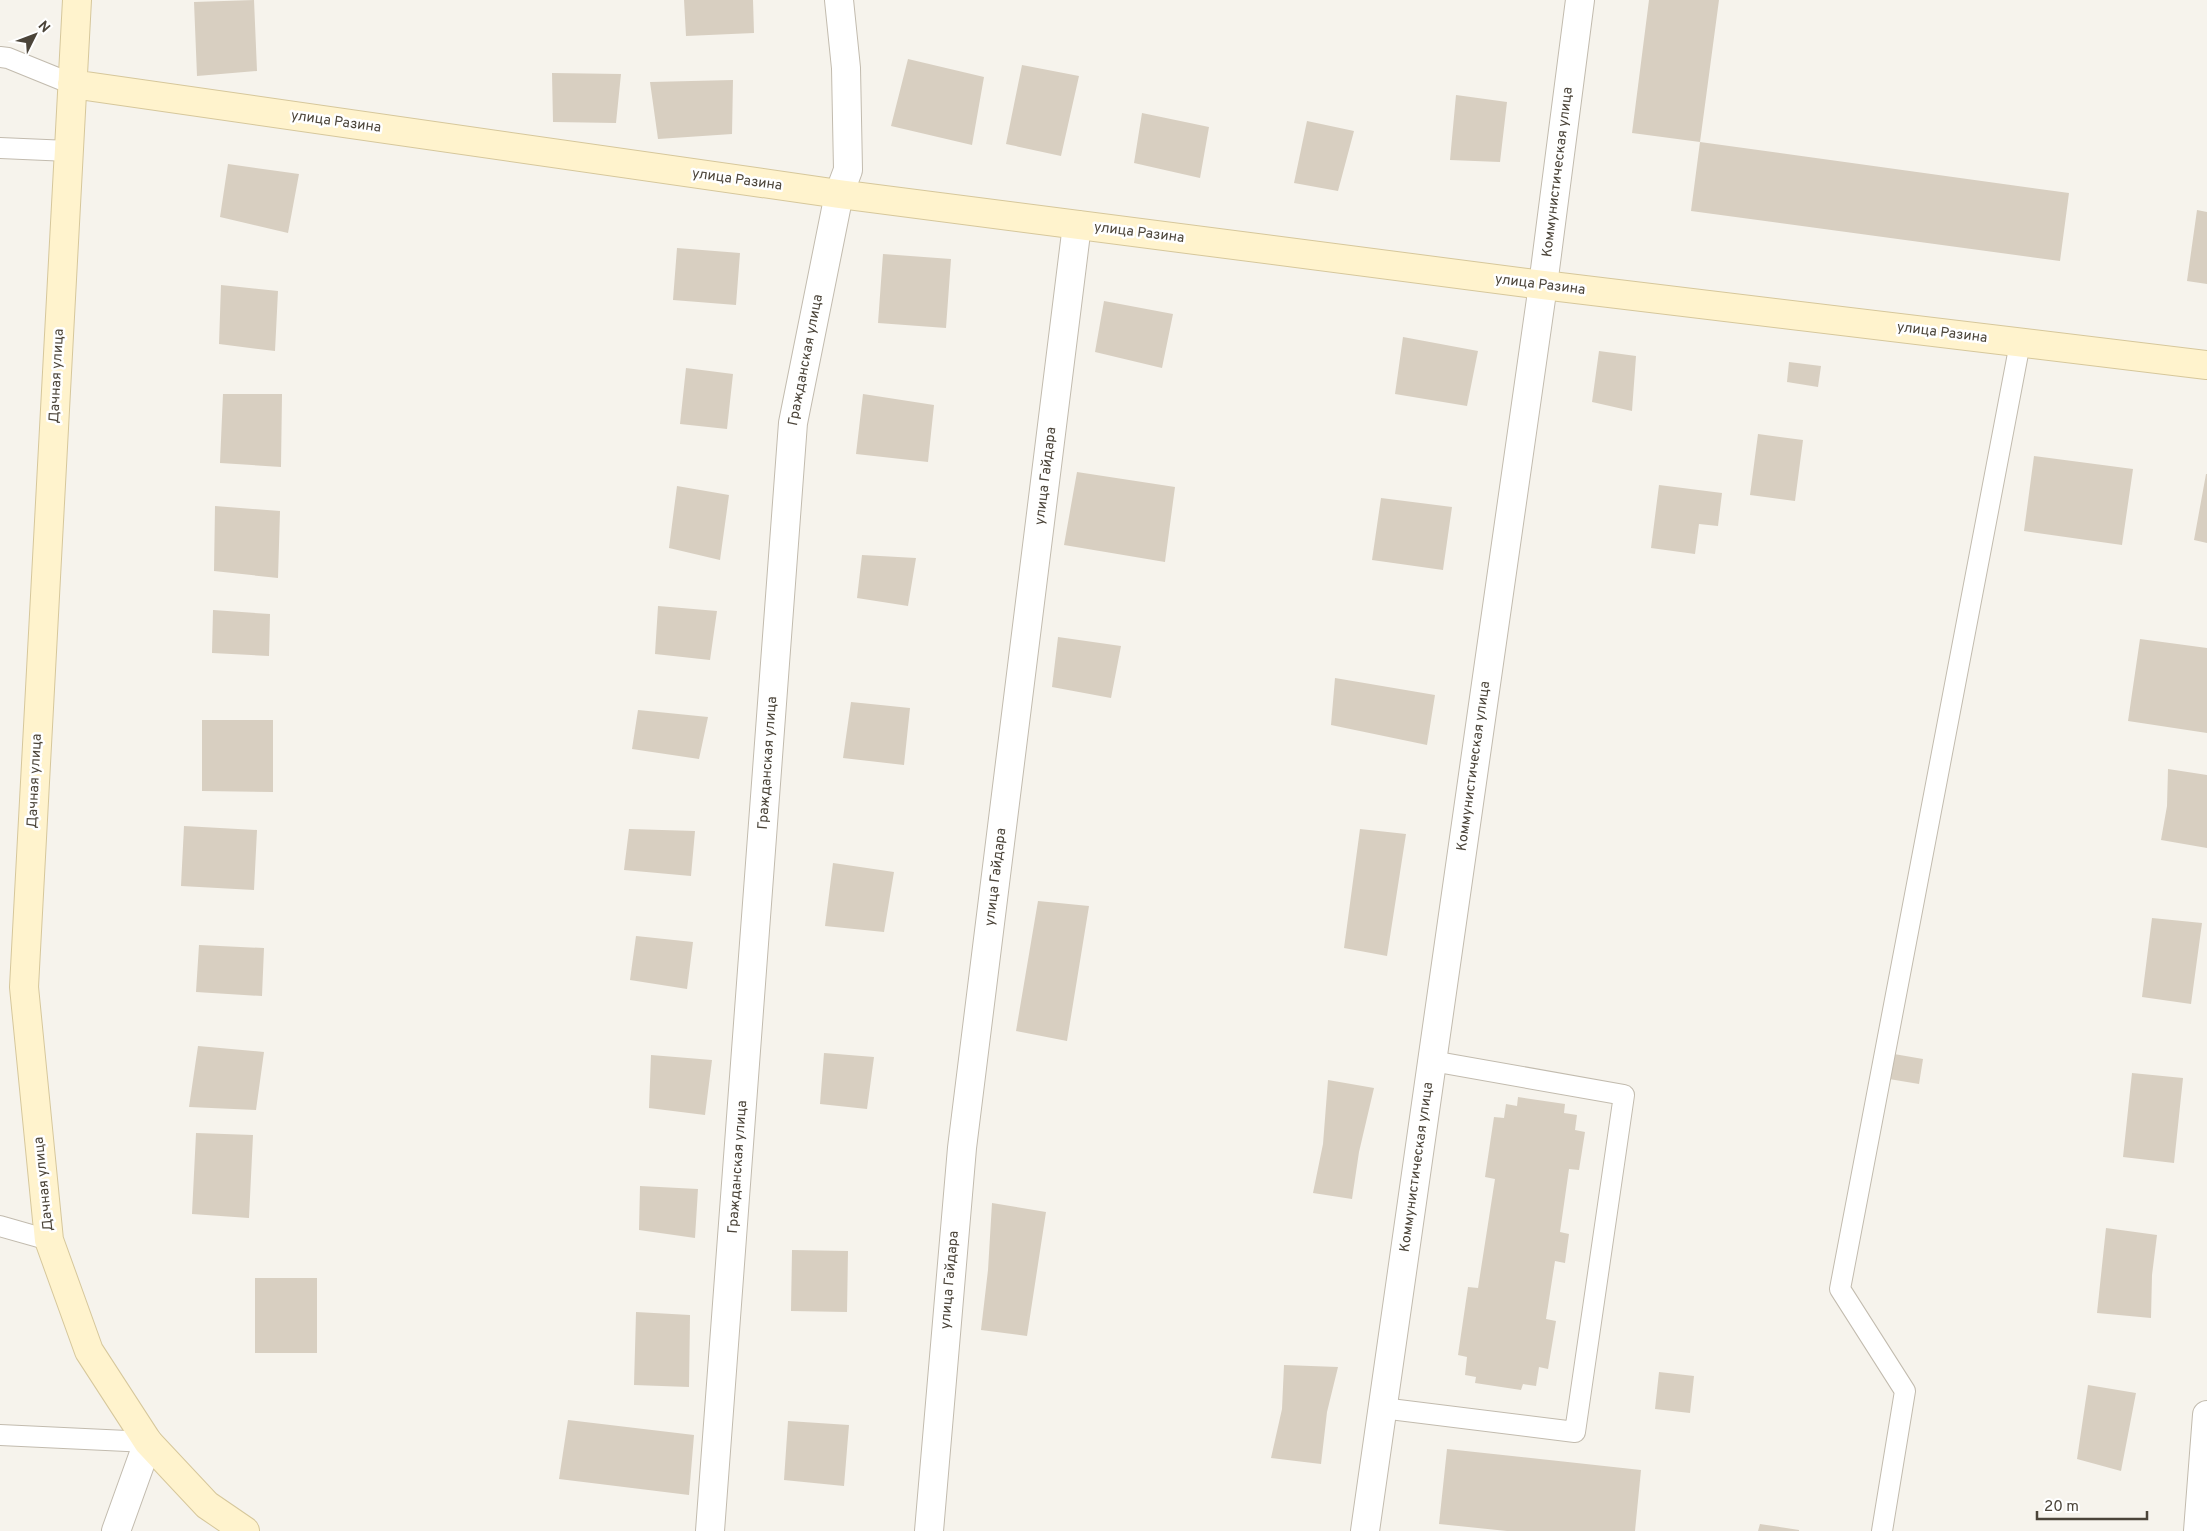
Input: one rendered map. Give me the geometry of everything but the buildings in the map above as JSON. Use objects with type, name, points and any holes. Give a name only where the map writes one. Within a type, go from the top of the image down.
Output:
[{"type":"street","name":"Дачная улица","points":[[77,0],[24,987],[49,1240],[89,1350],[148,1442],[207,1506],[245,1531]]},
{"type":"street","name":"Гражданская улица","points":[[710,1531],[793,423],[839,194],[848,170],[846,68],[839,0]]},
{"type":"street","name":"Коммунистическая улица","points":[[1365,1531],[1543,285],[1580,0]]},
{"type":"street","name":"улица Разина","points":[[72,84],[839,194],[1543,285],[2207,366]]},
{"type":"street","name":"улица Гайдара","points":[[928,1531],[962,1148],[1077,225]]},
{"type":"street","points":[[2198,1531],[2207,1415]]},
{"type":"street","points":[[116,1531],[148,1442]]},
{"type":"lane","points":[[0,57],[8,58],[72,84]]},
{"type":"lane","points":[[0,148],[69,151]]},
{"type":"lane","points":[[1882,1531],[1905,1391],[1840,1289],[2020,343]]},
{"type":"lane","points":[[1382,1408],[1575,1432],[1624,1095],[1432,1061]]},
{"type":"lane","points":[[0,1226],[49,1240]]},
{"type":"lane","points":[[0,1435],[148,1442]]}]
